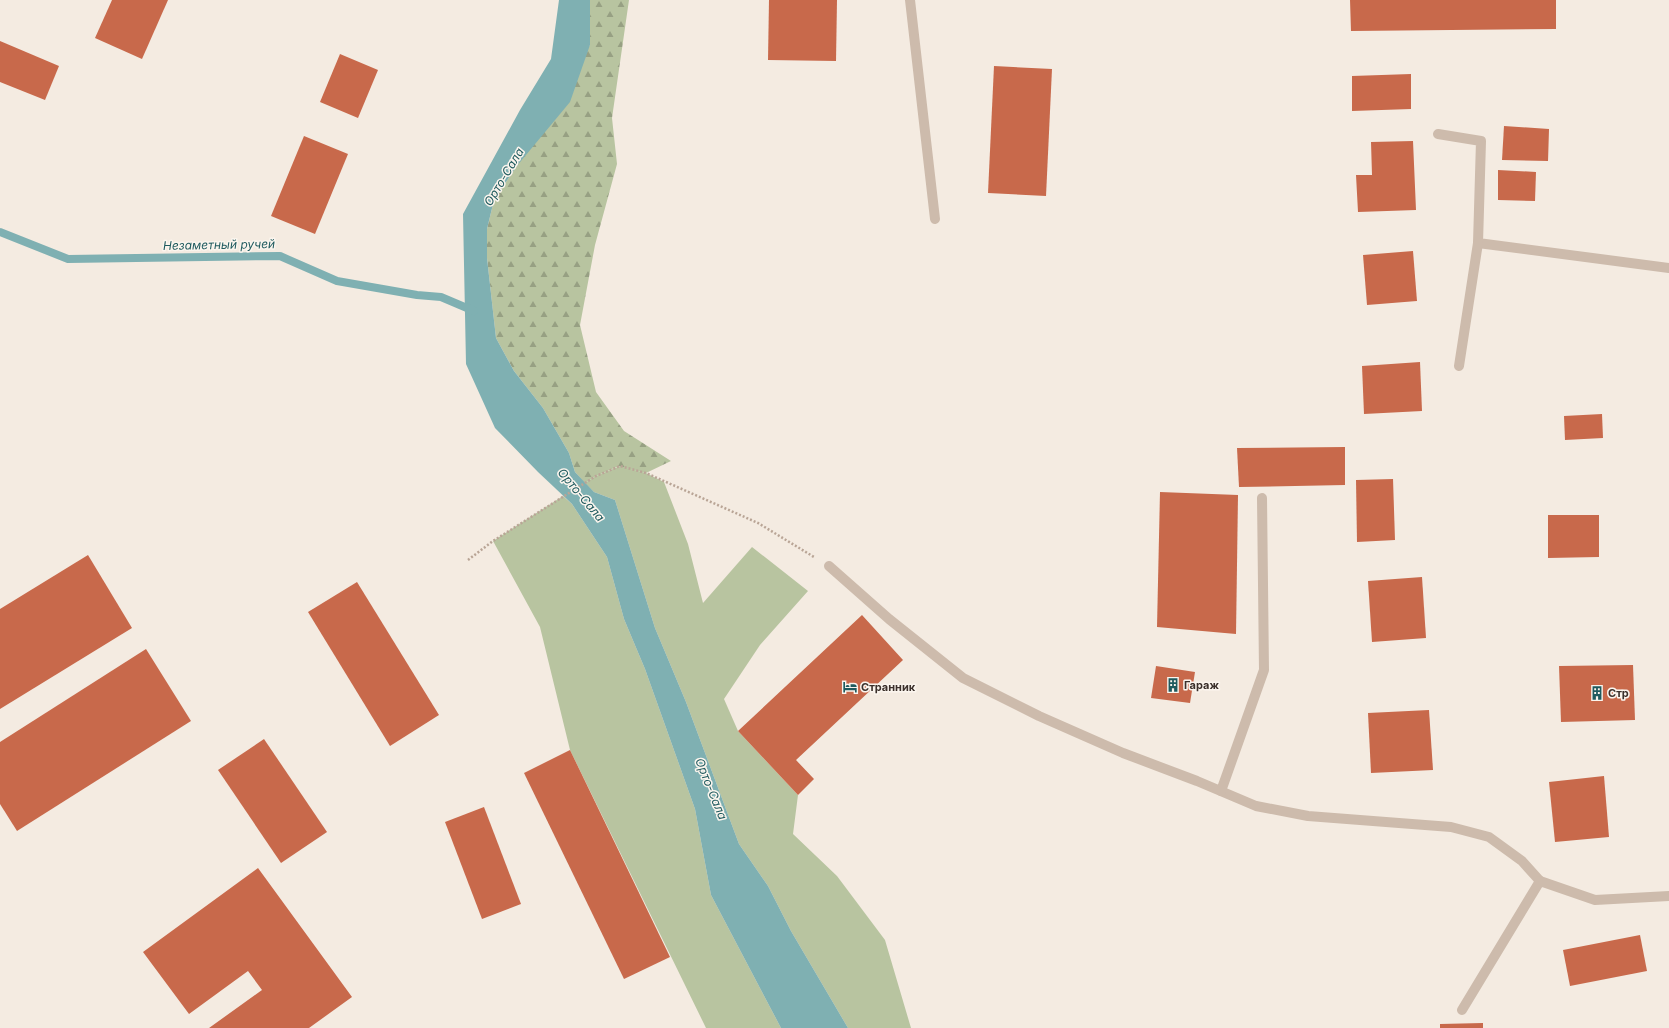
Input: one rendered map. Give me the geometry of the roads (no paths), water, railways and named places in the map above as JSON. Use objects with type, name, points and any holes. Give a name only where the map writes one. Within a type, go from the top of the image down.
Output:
[{"type":"lane","points":[[910,0],[935,219]]},
{"type":"lane","points":[[1438,134],[1481,141],[1478,243],[1459,366]]},
{"type":"lane","points":[[1478,243],[1669,268]]},
{"type":"lane","points":[[1221,791],[1264,670],[1262,498]]},
{"type":"lane","points":[[829,566],[889,619],[963,678],[1039,716],[1123,754],[1221,791],[1256,806],[1308,816],[1451,827],[1489,837],[1522,861],[1540,881],[1595,900],[1669,896]]},
{"type":"lane","points":[[1462,1010],[1540,881]]},
{"type":"water","name":"Орто-Сала","points":[[559,0],[590,0],[590,45],[570,102],[516,167],[494,200],[487,229],[487,258],[496,338],[514,371],[543,408],[569,453],[575,472],[594,492],[615,500],[655,628],[686,702],[739,844],[768,886],[791,931],[848,1028],[781,1028],[711,895],[695,809],[645,669],[624,619],[607,557],[572,504],[495,428],[466,364],[463,214],[520,110],[551,59]]},
{"type":"waterway","name":"Незаметный ручей","points":[[0,232],[68,259],[280,256],[337,281],[417,295],[441,297],[474,311]]},
{"type":"place","name":"Гараж","points":[[1173,685]]},
{"type":"place","name":"Странник","points":[[850,687]]},
{"type":"place","name":"Стр","points":[[1597,693]]}]
